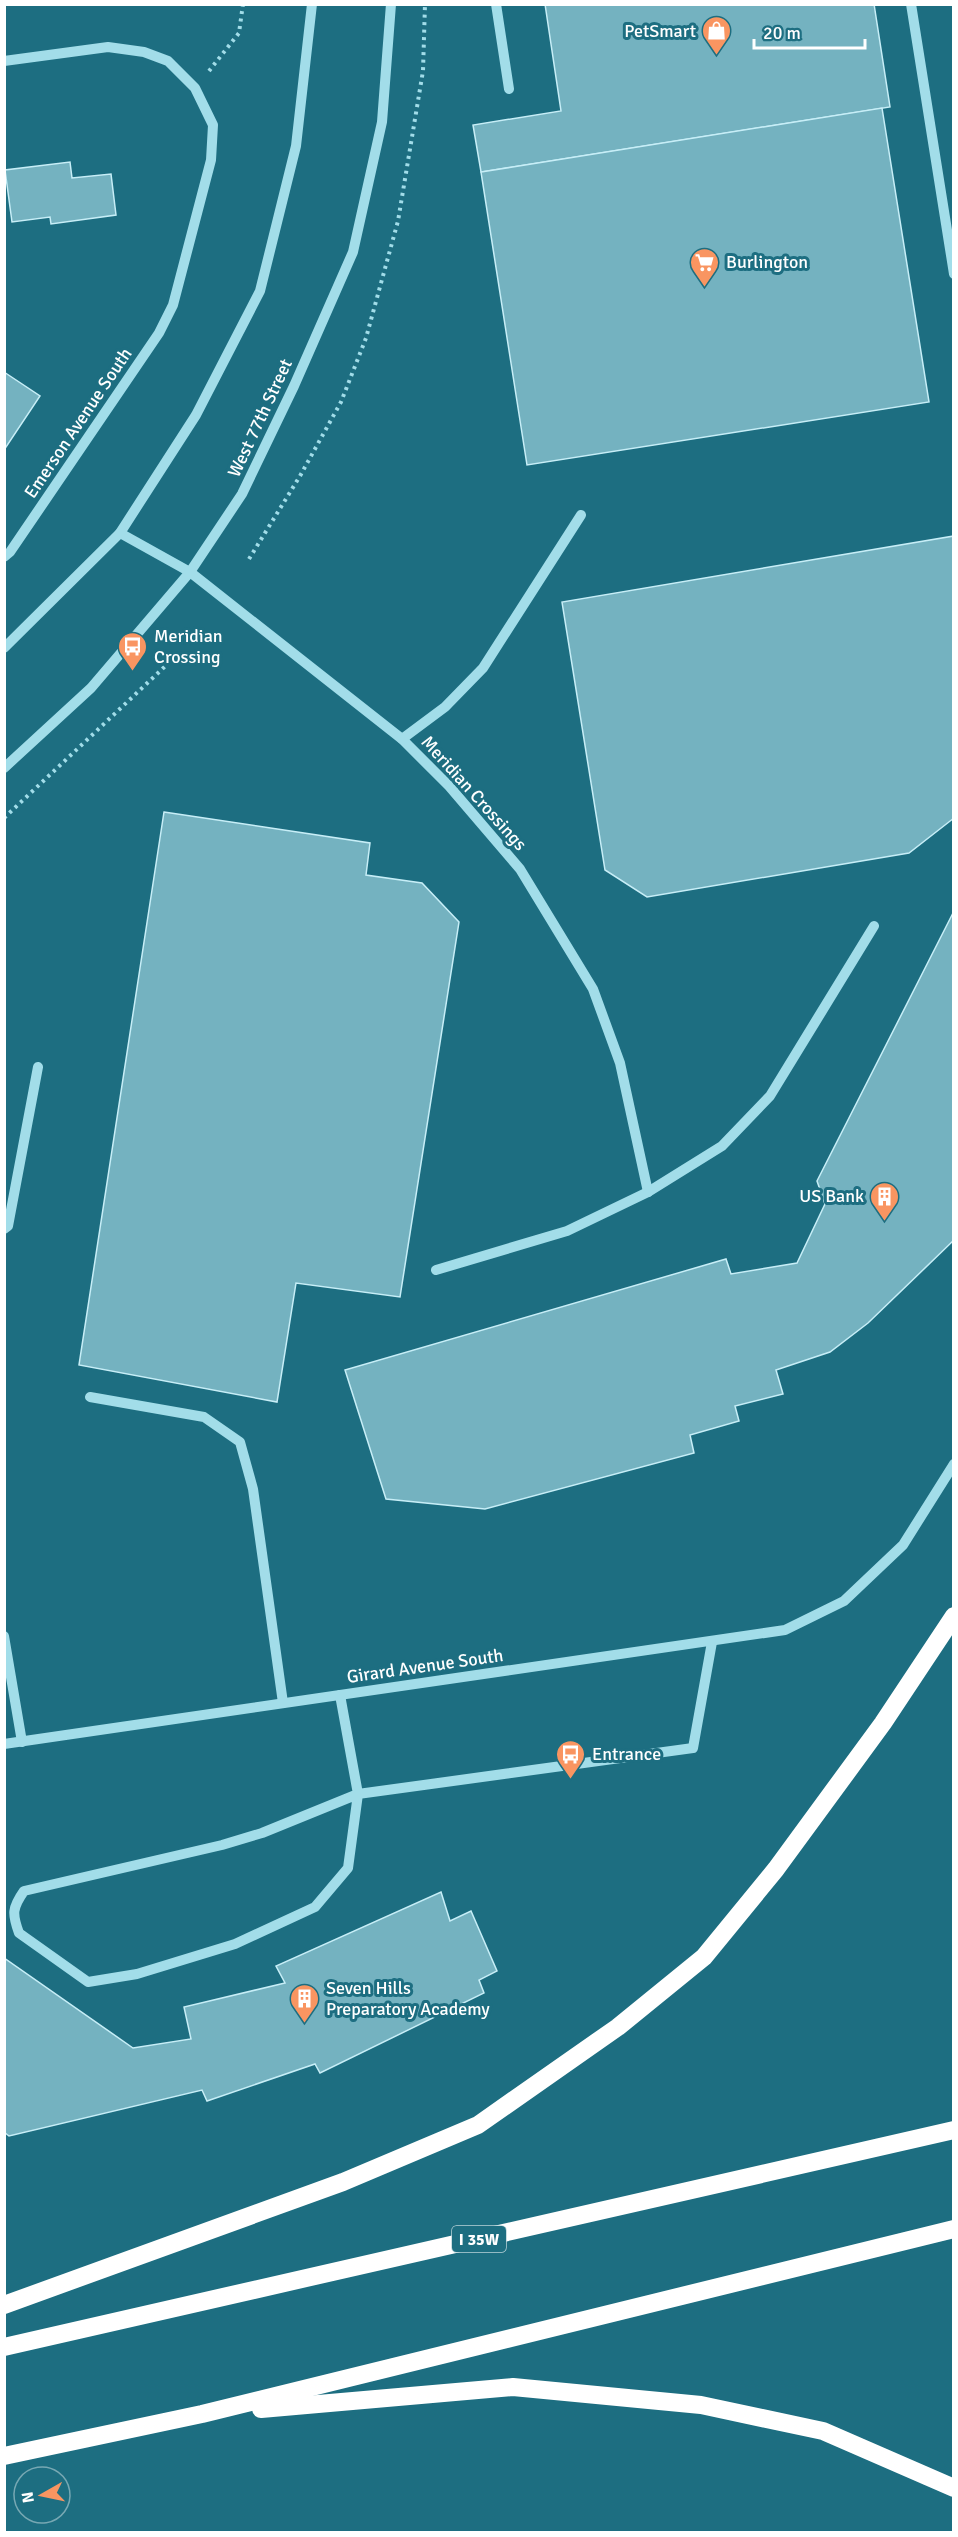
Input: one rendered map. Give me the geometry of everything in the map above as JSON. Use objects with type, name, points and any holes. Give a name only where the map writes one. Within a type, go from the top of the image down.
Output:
[{"type":"highway","points":[[4,2305],[343,2182],[478,2125],[618,2027],[704,1957],[776,1869],[884,1723],[954,1616]]},
{"type":"highway","name":"I 35W","points":[[4,2347],[954,2130]]},
{"type":"highway","points":[[4,2456],[202,2414],[954,2229]]},
{"type":"highway","points":[[202,2414],[513,2387],[689,2403],[823,2431],[954,2488]]},
{"type":"street","points":[[4,648],[120,533],[196,415],[260,291],[296,146],[312,4]]},
{"type":"street","name":"West 77th Street","points":[[4,768],[91,688],[190,572],[242,494],[294,386],[353,252],[382,122],[391,4]]},
{"type":"street","points":[[496,4],[509,89]]},
{"type":"street","points":[[911,4],[954,274]]},
{"type":"street","name":"Emerson Avenue South","points":[[4,61],[108,47],[144,52],[168,61],[195,88],[213,125],[211,160],[173,305],[159,333],[10,552],[4,557]]},
{"type":"street","points":[[402,739],[445,707],[483,668],[581,515]]},
{"type":"street","name":"Meridian Crossings","points":[[120,533],[190,572],[402,739],[449,786],[520,869],[593,989],[620,1063],[648,1192]]},
{"type":"street","points":[[436,1270],[567,1231],[648,1192],[722,1146],[770,1096],[874,926]]},
{"type":"street","points":[[4,1229],[8,1226],[38,1067]]},
{"type":"street","points":[[90,1397],[204,1417],[240,1442],[253,1489],[283,1703]]},
{"type":"street","name":"Girard Avenue South","points":[[4,1744],[785,1630],[844,1601],[903,1545],[954,1464]]},
{"type":"street","points":[[4,1636],[22,1742]]},
{"type":"street","points":[[340,1695],[358,1794],[348,1868],[315,1907],[235,1944],[137,1974],[87,1982],[19,1933],[14,1920],[14,1905],[24,1891],[222,1845],[262,1833],[358,1794],[693,1748],[712,1642]]},
{"type":"path","points":[[195,88],[239,33],[243,4]]},
{"type":"path","points":[[4,818],[175,657]]},
{"type":"building","name":"PetSmart","points":[[545,4],[874,4],[890,107],[481,172],[473,125],[561,111]]},
{"type":"building","name":"Burlington","points":[[882,108],[929,402],[527,465],[481,172]]},
{"type":"building","points":[[70,162],[72,178],[111,174],[116,215],[51,224],[50,217],[12,222],[5,170]]},
{"type":"building","points":[[4,372],[40,396],[4,450]]},
{"type":"building","points":[[954,536],[954,818],[909,853],[647,897],[605,870],[562,602]]},
{"type":"building","points":[[164,812],[370,843],[366,875],[422,883],[459,922],[400,1297],[296,1283],[277,1402],[79,1365]]},
{"type":"building","name":"US Bank","points":[[954,911],[954,1240],[868,1323],[830,1352],[776,1370],[783,1394],[735,1406],[739,1421],[690,1435],[694,1453],[485,1509],[386,1499],[345,1370],[726,1259],[731,1274],[797,1263],[825,1204],[817,1181]]},
{"type":"building","name":"Seven Hills Preparatory Academy","points":[[441,1892],[450,1921],[471,1911],[497,1971],[479,1980],[484,1993],[320,2073],[315,2064],[207,2101],[202,2090],[9,2136],[4,2132],[4,1958],[133,2048],[191,2039],[184,2007],[285,1983],[276,1966]]},
{"type":"place","name":"PetSmart","points":[[717,56]]},
{"type":"place","name":"Burlington","points":[[705,288]]},
{"type":"place","name":"Meridian Crossing","points":[[133,672]]},
{"type":"place","name":"US Bank","points":[[885,1222]]},
{"type":"place","name":"Entrance","points":[[571,1780]]},
{"type":"place","name":"Seven Hills Preparatory Academy","points":[[305,2024]]}]
